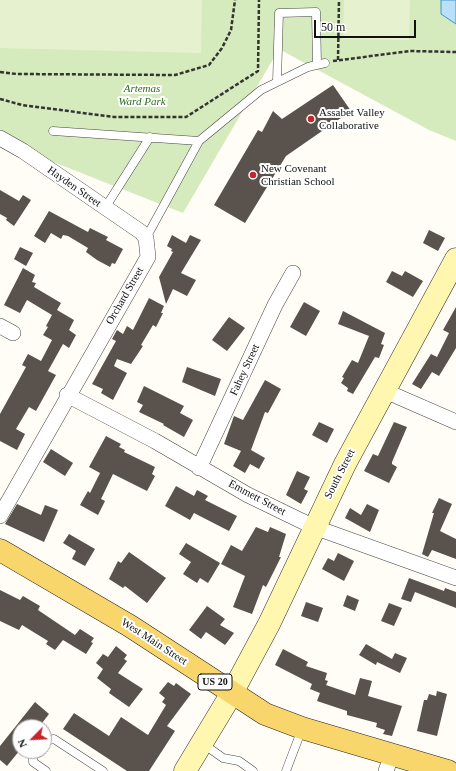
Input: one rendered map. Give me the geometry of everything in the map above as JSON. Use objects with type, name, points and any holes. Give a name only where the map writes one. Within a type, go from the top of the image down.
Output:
[{"type":"main road","name":"South Street","points":[[185,771],[232,693],[268,624],[345,464],[456,259]]},
{"type":"main road","name":"West Main Street","points":[[0,550],[130,626],[265,714],[389,763],[448,771]]},
{"type":"street","name":"Hayden Street","points":[[0,138],[23,151],[141,232],[146,238]]},
{"type":"street","name":"Orchard Street","points":[[0,516],[68,395],[148,258],[146,238]]},
{"type":"street","name":"Fahey Street","points":[[199,468],[275,305],[293,273]]},
{"type":"street","points":[[385,391],[456,422]]},
{"type":"street","name":"Emmett Street","points":[[68,395],[155,441],[199,468],[248,495],[314,527],[456,578]]},
{"type":"lane","points":[[146,238],[199,141],[261,90],[277,81],[321,64],[316,12],[279,13],[277,81]]},
{"type":"lane","points":[[53,131],[199,141]]},
{"type":"lane","points":[[105,208],[150,137]]},
{"type":"lane","points":[[286,771],[302,728]]},
{"type":"lane","points":[[52,739],[54,739],[103,771]]},
{"type":"lane","points":[[202,743],[223,758],[239,761],[253,771]]},
{"type":"lane","points":[[33,759],[33,762],[46,771]]},
{"type":"path","points":[[0,72],[18,74],[175,75],[210,65],[222,48],[231,30],[235,0]]},
{"type":"path","points":[[0,99],[22,106],[114,117],[186,118],[258,71],[259,0]]},
{"type":"path","points":[[338,60],[339,0]]},
{"type":"path","points":[[321,64],[338,60],[410,51],[456,52]]},
{"type":"green space","name":"Artemas Ward Park","points":[[0,0],[456,0],[456,141],[429,130],[279,49],[183,213],[0,141]]},
{"type":"green space","points":[[0,0],[202,0],[201,53],[0,48]]},
{"type":"green space","points":[[344,0],[410,0],[409,40],[343,39]]},
{"type":"water","points":[[441,0],[456,0],[456,24],[441,14]]},
{"type":"building","points":[[333,85],[351,111],[286,156],[245,223],[214,205],[258,130],[262,132],[273,111],[282,119]]},
{"type":"building","points":[[0,190],[19,201],[23,195],[31,200],[14,226],[6,220],[7,218],[0,214]]},
{"type":"building","points":[[49,211],[88,232],[90,228],[108,237],[106,240],[123,249],[115,264],[112,263],[110,267],[97,260],[86,252],[88,248],[68,236],[63,235],[61,239],[51,233],[45,243],[34,236]]},
{"type":"building","points":[[429,230],[445,238],[438,251],[423,243]]},
{"type":"building","points":[[172,235],[186,243],[190,235],[201,240],[181,273],[196,280],[187,296],[173,289],[166,304],[159,277],[173,252],[171,251],[172,249],[167,246]]},
{"type":"building","points":[[20,247],[33,253],[26,266],[14,259]]},
{"type":"building","points":[[23,268],[35,275],[32,282],[36,283],[34,287],[61,303],[57,310],[74,320],[69,330],[76,335],[69,348],[63,344],[48,371],[56,375],[36,411],[29,407],[16,429],[25,434],[17,450],[0,441],[0,414],[26,367],[22,365],[28,354],[41,361],[52,340],[43,335],[48,327],[46,326],[52,315],[27,300],[20,313],[4,305]]},
{"type":"building","points":[[392,271],[402,276],[405,271],[423,281],[413,297],[386,282]]},
{"type":"building","points":[[149,298],[164,306],[161,313],[163,313],[156,327],[153,325],[141,345],[143,346],[131,364],[117,359],[114,366],[127,373],[113,400],[101,393],[103,389],[92,384],[116,341],[112,339],[117,330],[123,334],[127,326],[133,330]]},
{"type":"building","points":[[304,302],[320,311],[306,336],[290,327]]},
{"type":"building","points":[[456,307],[456,348],[439,376],[432,372],[421,389],[412,384],[431,354],[437,357],[449,333],[443,330]]},
{"type":"building","points":[[343,311],[385,333],[381,344],[384,345],[379,358],[375,357],[353,394],[347,391],[348,388],[341,383],[344,378],[342,377],[352,360],[358,363],[369,336],[338,324]]},
{"type":"building","points":[[229,317],[245,328],[227,351],[212,340]]},
{"type":"building","points":[[187,367],[221,379],[215,396],[182,382]]},
{"type":"building","points":[[265,380],[281,389],[268,413],[265,412],[251,450],[265,458],[259,469],[250,464],[245,473],[233,466],[241,451],[224,444],[234,416],[243,420]]},
{"type":"building","points":[[144,386],[184,406],[180,413],[193,420],[184,437],[163,425],[164,424],[139,412],[143,405],[137,402]]},
{"type":"building","points":[[319,422],[334,429],[327,443],[312,435]]},
{"type":"building","points":[[394,422],[407,427],[392,462],[392,464],[397,467],[389,483],[364,471],[373,454],[378,456]]},
{"type":"building","points":[[106,436],[121,444],[119,447],[125,450],[124,452],[155,467],[152,474],[155,476],[147,491],[113,474],[101,499],[105,501],[98,515],[80,505],[88,491],[90,493],[100,473],[89,467]]},
{"type":"building","points":[[51,449],[73,463],[65,476],[43,462]]},
{"type":"building","points":[[297,471],[310,477],[304,489],[308,491],[301,504],[286,495]]},
{"type":"building","points":[[176,486],[194,496],[197,490],[208,496],[205,500],[237,516],[229,531],[194,513],[190,520],[165,506]]},
{"type":"building","points":[[439,498],[452,504],[440,531],[456,539],[456,559],[432,550],[428,557],[422,554],[434,513],[432,513]]},
{"type":"building","points":[[17,504],[41,515],[45,505],[58,510],[44,542],[5,524]]},
{"type":"building","points":[[367,504],[379,510],[370,532],[345,518],[350,508],[361,515]]},
{"type":"building","points":[[256,527],[268,532],[270,527],[286,534],[279,557],[281,557],[266,587],[263,585],[252,614],[233,607],[245,576],[221,564],[231,545],[242,551]]},
{"type":"building","points":[[69,534],[95,549],[85,566],[72,559],[76,551],[63,543]]},
{"type":"building","points":[[186,543],[220,563],[208,583],[200,578],[197,583],[183,574],[191,562],[179,554]]},
{"type":"building","points":[[129,552],[166,578],[147,603],[125,586],[123,588],[109,579],[118,561],[121,563]]},
{"type":"building","points":[[338,553],[354,561],[344,581],[322,569],[328,558],[334,561]]},
{"type":"building","points":[[409,578],[444,591],[445,588],[456,592],[456,608],[415,592],[411,602],[401,599]]},
{"type":"building","points":[[0,590],[20,600],[23,596],[40,606],[38,610],[75,635],[80,629],[94,638],[91,642],[93,643],[86,654],[63,640],[55,650],[46,644],[48,641],[22,625],[19,630],[0,621]]},
{"type":"building","points":[[347,595],[359,600],[355,611],[343,606]]},
{"type":"building","points":[[306,602],[323,608],[318,622],[301,616]]},
{"type":"building","points":[[389,603],[402,608],[394,626],[381,621]]},
{"type":"building","points":[[207,606],[225,619],[220,625],[234,633],[225,645],[206,632],[201,639],[189,630]]},
{"type":"building","points":[[366,644],[392,659],[395,653],[407,658],[400,673],[377,662],[376,665],[359,655]]},
{"type":"building","points":[[116,646],[127,655],[124,659],[127,661],[118,673],[143,689],[129,707],[109,693],[111,689],[97,678],[103,669],[96,663],[103,654],[108,657]]},
{"type":"building","points":[[283,649],[308,662],[306,666],[327,673],[325,680],[328,681],[326,685],[355,695],[360,678],[372,681],[368,696],[402,706],[392,736],[383,734],[385,730],[376,727],[377,723],[347,715],[347,711],[317,701],[320,693],[310,689],[312,684],[275,665]]},
{"type":"building","points":[[168,682],[174,686],[176,683],[191,694],[167,726],[175,731],[149,771],[127,771],[63,729],[74,713],[109,736],[121,717],[148,735],[166,705],[162,702],[165,698],[159,693]]},
{"type":"building","points":[[437,691],[447,694],[437,736],[417,731],[424,700],[427,700],[429,694],[436,696]]},
{"type":"building","points":[[35,702],[49,714],[45,719],[21,719]]},
{"type":"building","points":[[12,731],[13,759],[7,766],[0,760],[0,746]]},
{"type":"place","name":"Assabet Valley Collaborative","points":[[311,119]]},
{"type":"place","name":"New Covenant Christian School","points":[[253,175]]}]
